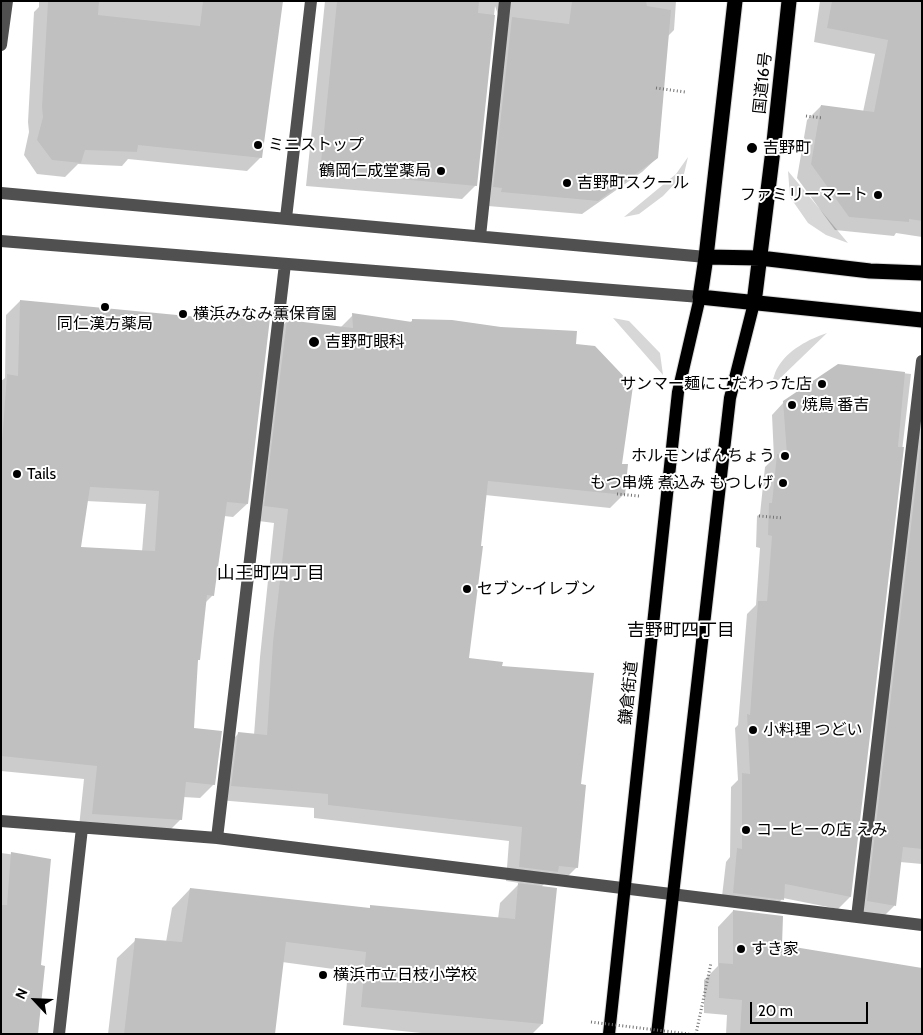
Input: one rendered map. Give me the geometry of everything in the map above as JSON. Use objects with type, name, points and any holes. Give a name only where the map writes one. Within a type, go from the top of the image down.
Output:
[{"type":"highway","points":[[735,1],[700,298],[922,320]]},
{"type":"highway","name":"国道16号","points":[[754,302],[789,1]]},
{"type":"highway","points":[[706,256],[760,258],[870,271],[922,273]]},
{"type":"main road","name":"鎌倉街道","points":[[609,1034],[678,392],[700,298]]},
{"type":"main road","points":[[657,1034],[730,398],[754,302]]},
{"type":"street","points":[[1,45],[6,1]]},
{"type":"street","points":[[286,218],[311,1]]},
{"type":"street","points":[[480,236],[505,1]]},
{"type":"street","points":[[1,193],[706,256]]},
{"type":"street","points":[[1,241],[700,298]]},
{"type":"street","points":[[217,838],[285,264]]},
{"type":"street","points":[[857,917],[922,361]]},
{"type":"street","points":[[1,821],[217,838],[586,883],[624,890],[718,899],[922,925]]},
{"type":"street","points":[[59,1034],[82,828]]},
{"type":"path","points":[[656,88],[685,92]]},
{"type":"path","points":[[806,116],[824,118]]},
{"type":"path","points":[[617,494],[639,496]]},
{"type":"path","points":[[759,516],[783,518]]},
{"type":"path","points":[[696,1034],[711,963]]},
{"type":"path","points":[[591,1022],[689,1034]]},
{"type":"shaded area","points":[[688,157],[684,174],[663,196],[639,214],[624,217],[676,174]]},
{"type":"shaded area","points":[[788,171],[848,243],[826,235],[808,223],[790,197]]},
{"type":"shaded area","points":[[613,318],[629,321],[660,353],[663,375]]},
{"type":"shaded area","points":[[827,333],[771,387],[777,369],[787,355],[813,338]]},
{"type":"building","points":[[48,1],[99,1],[98,15],[200,26],[203,1],[283,1],[262,158],[138,145],[137,152],[85,150],[81,163],[52,160],[37,140],[43,117]]},
{"type":"building","points":[[337,1],[479,1],[478,13],[495,15],[477,186],[320,172]]},
{"type":"building","points":[[572,1],[646,1],[647,6],[671,10],[658,158],[598,201],[501,192],[502,188],[493,187],[512,17],[569,24]]},
{"type":"building","points":[[832,1],[922,1],[922,221],[909,219],[909,222],[849,217],[811,164],[821,105],[874,112],[888,40],[827,28]]},
{"type":"building","points":[[20,300],[219,319],[220,316],[270,318],[248,504],[227,502],[214,596],[207,595],[200,660],[198,660],[194,728],[222,731],[215,785],[186,782],[182,820],[92,814],[97,766],[1,756],[1,456],[7,374],[18,376]],"holes":[[[90,487],[159,491],[155,551],[81,547]]]},
{"type":"building","points":[[352,313],[412,322],[412,319],[452,320],[501,327],[577,331],[576,344],[595,346],[633,386],[622,464],[628,464],[625,495],[488,481],[481,546],[483,546],[469,658],[503,662],[502,666],[594,673],[581,784],[586,785],[578,868],[559,866],[558,872],[519,867],[522,827],[328,805],[328,794],[231,786],[238,732],[267,735],[273,642],[288,509],[264,506],[287,320],[353,328]]},
{"type":"building","points":[[838,364],[905,372],[898,447],[904,447],[851,897],[785,884],[784,900],[733,893],[737,848],[742,849],[742,773],[750,774],[747,714],[750,715],[758,601],[767,601],[772,536],[768,535],[769,503],[772,503],[777,454],[787,455],[783,401]]},
{"type":"building","points":[[920,449],[922,450],[922,849],[903,847],[896,906],[867,901]]},
{"type":"building","points":[[11,852],[51,859],[41,965],[45,966],[38,1034],[1,1034],[1,905],[7,905]]},
{"type":"building","points":[[518,883],[557,888],[543,1024],[361,1007],[366,952],[286,942],[275,1034],[124,1034],[135,938],[182,942],[190,888],[370,908],[370,905],[515,919]]},
{"type":"building","points":[[733,910],[783,916],[782,945],[922,968],[922,1034],[740,1034],[742,1000],[719,998],[719,963],[733,964]]},
{"type":"place","name":"ミニストップ","points":[[258,145]]},
{"type":"place","name":"吉野町","points":[[752,148]]},
{"type":"place","name":"鶴岡仁成堂薬局","points":[[441,171]]},
{"type":"place","name":"吉野町スクール","points":[[567,183]]},
{"type":"place","name":"ファミリーマート","points":[[878,195]]},
{"type":"place","name":"同仁漢方薬局","points":[[105,307]]},
{"type":"place","name":"横浜みなみ薫保育園","points":[[183,314]]},
{"type":"place","name":"吉野町眼科","points":[[314,342]]},
{"type":"place","name":"サンマー麺にこだわった店","points":[[822,384]]},
{"type":"place","name":"焼鳥 番吉","points":[[792,405]]},
{"type":"place","name":"ホルモンばんちょう","points":[[785,456]]},
{"type":"place","name":"Tails","points":[[17,474]]},
{"type":"place","name":"もつ串焼 煮込み もつしげ","points":[[783,483]]},
{"type":"place","name":"セブン-イレブン","points":[[467,589]]},
{"type":"place","name":"小料理 つどい","points":[[753,730]]},
{"type":"place","name":"コーヒーの店 えみ","points":[[746,830]]},
{"type":"place","name":"すき家","points":[[741,949]]},
{"type":"place","name":"横浜市立日枝小学校","points":[[323,975]]},
{"type":"district","name":"山王町四丁目","points":[[271,574]]},
{"type":"district","name":"吉野町四丁目","points":[[681,631]]}]
